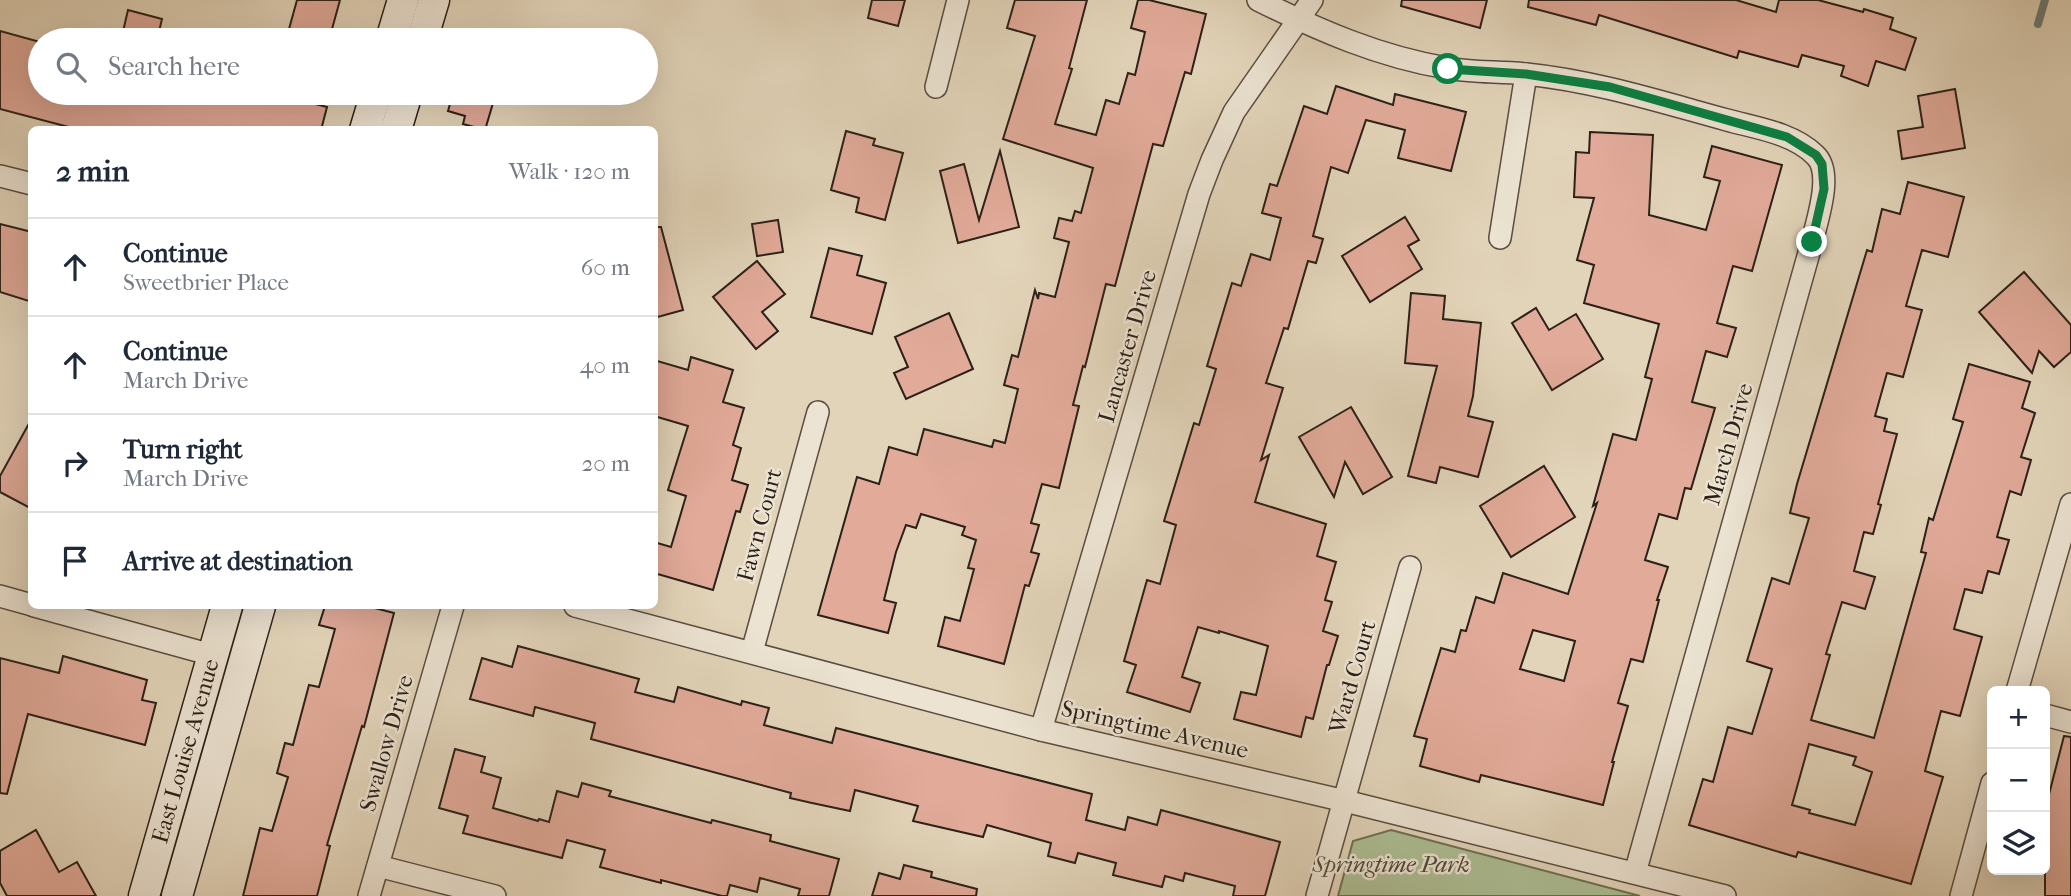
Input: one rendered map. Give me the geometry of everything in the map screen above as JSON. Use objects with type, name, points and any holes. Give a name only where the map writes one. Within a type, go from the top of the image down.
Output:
[{"type":"street","points":[[395,28],[403,0]]},
{"type":"street","points":[[426,28],[434,0]]},
{"type":"street","points":[[936,87],[958,0]]},
{"type":"street","name":"March Drive","points":[[1258,0],[1376,52],[1448,69],[1526,74],[1610,87],[1787,137],[1816,155],[1822,164],[1824,189],[1812,242],[1636,873]]},
{"type":"street","name":"Lancaster Drive","points":[[1041,730],[1199,194],[1234,113],[1312,0]]},
{"type":"street","points":[[1500,238],[1526,74]]},
{"type":"street","points":[[366,126],[372,105]]},
{"type":"street","points":[[397,126],[403,105]]},
{"type":"street","points":[[0,176],[28,183]]},
{"type":"street","name":"Fawn Court","points":[[752,652],[818,412]]},
{"type":"street","points":[[2018,686],[2071,504]]},
{"type":"street","name":"Ward Court","points":[[1317,896],[1410,567]]},
{"type":"street","points":[[0,596],[28,604]]},
{"type":"street","points":[[47,609],[212,655]]},
{"type":"street","name":"East Louise Avenue","points":[[144,896],[226,609]]},
{"type":"street","name":"East Louise Avenue","points":[[177,896],[259,609]]},
{"type":"street","name":"Swallow Drive","points":[[369,896],[452,609]]},
{"type":"street","name":"Springtime Avenue","points":[[587,609],[1041,730],[1345,801],[1725,896]]},
{"type":"street","points":[[2050,716],[2071,722]]},
{"type":"street","points":[[1961,896],[1987,801]]},
{"type":"street","points":[[377,866],[495,896]]},
{"type":"green space","name":"Springtime Park","points":[[1391,830],[1640,896],[1338,896],[1353,841]]},
{"type":"building","points":[[297,0],[340,0],[332,28],[289,28]]},
{"type":"building","points":[[872,0],[905,0],[898,26],[868,18]]},
{"type":"building","points":[[1015,0],[1087,0],[1069,68],[1072,69],[1055,124],[1096,135],[1106,100],[1119,104],[1128,73],[1135,75],[1145,32],[1131,28],[1138,0],[1149,0],[1206,14],[1191,74],[1185,72],[1163,146],[1153,144],[1115,286],[1106,284],[1073,405],[1079,406],[1059,488],[1042,484],[1031,523],[1039,525],[1031,552],[1039,554],[1029,586],[1025,585],[1004,664],[938,646],[945,617],[960,621],[974,569],[968,568],[976,540],[962,535],[965,527],[921,514],[916,528],[906,525],[896,552],[884,600],[896,603],[888,633],[818,615],[857,477],[879,484],[889,447],[917,455],[924,429],[992,447],[994,440],[1005,443],[1018,389],[1004,385],[1012,355],[1018,357],[1035,290],[1038,299],[1039,293],[1055,297],[1069,242],[1054,238],[1059,218],[1072,221],[1075,211],[1081,213],[1093,168],[1003,139],[1035,36],[1007,28]]},
{"type":"building","points":[[1402,0],[1487,0],[1480,28],[1401,6]]},
{"type":"building","points":[[1529,0],[1736,0],[1776,12],[1779,0],[1818,0],[1893,18],[1890,29],[1916,38],[1905,70],[1876,61],[1868,86],[1841,76],[1844,66],[1802,55],[1798,67],[1739,51],[1737,58],[1599,15],[1596,25],[1528,7]]},
{"type":"building","points":[[128,10],[162,19],[160,28],[124,28]]},
{"type":"building","points":[[0,31],[28,39],[28,105],[327,107],[322,126],[65,126],[0,109]]},
{"type":"building","points":[[1336,86],[1393,105],[1395,94],[1466,112],[1451,171],[1398,158],[1405,130],[1366,120],[1348,173],[1331,167],[1313,236],[1323,239],[1316,263],[1308,261],[1288,329],[1284,328],[1266,383],[1283,388],[1261,460],[1269,455],[1255,502],[1326,524],[1317,556],[1336,562],[1325,600],[1332,602],[1323,631],[1338,636],[1327,665],[1313,719],[1306,717],[1301,737],[1234,719],[1241,692],[1256,695],[1268,646],[1198,627],[1182,677],[1200,683],[1190,712],[1127,692],[1136,665],[1124,661],[1147,580],[1160,584],[1176,525],[1164,521],[1194,423],[1199,425],[1216,369],[1207,366],[1232,283],[1241,286],[1251,254],[1270,260],[1281,218],[1262,213],[1270,184],[1277,186],[1304,106],[1327,114]]},
{"type":"building","points":[[1955,89],[1965,148],[1902,159],[1898,131],[1923,127],[1918,96]]},
{"type":"building","points":[[450,105],[492,105],[486,126],[463,124],[465,116],[448,111]]},
{"type":"building","points":[[846,131],[875,139],[873,145],[903,153],[885,220],[856,212],[859,198],[831,190]]},
{"type":"building","points":[[1590,132],[1653,135],[1649,215],[1706,230],[1720,181],[1704,177],[1712,146],[1782,165],[1752,271],[1733,266],[1717,323],[1736,328],[1727,357],[1706,351],[1692,402],[1715,408],[1691,489],[1685,488],[1677,519],[1659,514],[1645,560],[1668,567],[1657,600],[1643,662],[1631,659],[1618,703],[1628,706],[1603,805],[1481,775],[1479,782],[1420,766],[1427,739],[1414,736],[1441,648],[1455,652],[1461,630],[1466,631],[1476,597],[1494,603],[1503,573],[1568,594],[1597,503],[1593,506],[1613,434],[1636,440],[1652,379],[1645,377],[1659,324],[1584,303],[1594,265],[1577,260],[1594,198],[1574,197],[1576,152],[1589,153]],"holes":[[[1533,630],[1575,641],[1564,681],[1520,669]]]},
{"type":"building","points":[[1000,151],[1019,227],[958,243],[940,171],[964,164],[979,220]]},
{"type":"building","points":[[1908,182],[1964,197],[1948,257],[1922,250],[1906,306],[1922,310],[1903,377],[1887,373],[1875,416],[1887,419],[1884,431],[1897,434],[1878,504],[1881,505],[1873,534],[1864,532],[1854,571],[1875,577],[1865,609],[1842,602],[1826,654],[1830,655],[1811,720],[1874,738],[1926,553],[1921,552],[1929,518],[1933,520],[1963,422],[1953,419],[1969,364],[2030,382],[2022,408],[2035,413],[2021,457],[2031,460],[2021,495],[2010,491],[1997,537],[2009,540],[1999,574],[1988,571],[1982,593],[1965,589],[1954,629],[1982,637],[1960,716],[1941,711],[1925,771],[1943,777],[1911,884],[1798,852],[1796,857],[1689,825],[1703,779],[1713,782],[1728,727],[1752,734],[1772,669],[1747,661],[1772,578],[1789,584],[1809,518],[1790,513],[1797,484],[1867,250],[1872,252],[1882,209],[1900,214]],"holes":[[[1809,744],[1856,757],[1853,765],[1872,772],[1855,825],[1809,813],[1810,810],[1792,805]]]},
{"type":"building","points":[[1405,217],[1419,240],[1408,246],[1422,269],[1370,302],[1342,256]]},
{"type":"building","points":[[778,220],[783,252],[757,256],[752,224]]},
{"type":"building","points":[[0,224],[28,231],[28,301],[0,292]]},
{"type":"building","points":[[658,227],[661,227],[683,310],[658,317]]},
{"type":"building","points":[[829,248],[862,256],[857,275],[886,283],[872,334],[811,317]]},
{"type":"building","points":[[757,261],[785,294],[762,312],[778,331],[756,349],[713,297]]},
{"type":"building","points":[[2024,272],[2071,325],[2071,352],[2054,367],[2039,351],[2032,373],[1979,312]]},
{"type":"building","points":[[1411,293],[1445,296],[1443,319],[1481,323],[1473,396],[1468,416],[1493,422],[1478,477],[1440,467],[1436,483],[1408,476],[1437,366],[1405,363]]},
{"type":"building","points":[[1536,308],[1549,330],[1576,314],[1603,359],[1552,390],[1512,323]]},
{"type":"building","points":[[949,313],[973,369],[906,399],[894,373],[908,367],[895,337]]},
{"type":"building","points":[[691,357],[733,370],[723,402],[744,408],[733,445],[741,448],[732,480],[748,485],[740,512],[736,511],[713,590],[658,574],[658,543],[671,547],[686,496],[668,490],[688,426],[658,417],[658,361],[688,370]]},
{"type":"building","points":[[1351,407],[1392,477],[1363,494],[1345,462],[1334,497],[1299,437]]},
{"type":"building","points":[[28,425],[28,507],[0,492],[0,476]]},
{"type":"building","points":[[1544,466],[1575,517],[1511,557],[1480,506]]},
{"type":"building","points":[[324,609],[379,609],[394,613],[364,727],[362,726],[327,845],[330,846],[317,896],[243,896],[260,828],[272,831],[288,777],[277,773],[285,743],[293,745],[309,685],[319,687],[335,629],[319,625]]},
{"type":"building","points":[[518,646],[639,679],[635,692],[674,702],[678,687],[741,705],[742,701],[769,708],[764,725],[832,743],[836,728],[1092,794],[1086,820],[1125,830],[1128,817],[1157,825],[1161,810],[1280,842],[1265,896],[1233,896],[1235,886],[1185,873],[1183,881],[1165,876],[1162,887],[1113,875],[1116,863],[1078,853],[1075,863],[1048,856],[1051,843],[987,825],[983,837],[913,821],[918,806],[855,790],[850,811],[790,798],[791,793],[591,739],[595,723],[535,707],[533,716],[470,699],[482,658],[512,667]]},
{"type":"building","points":[[63,656],[147,680],[142,700],[156,703],[145,745],[28,714],[7,794],[0,793],[0,658],[59,673]]},
{"type":"building","points":[[2064,736],[2071,737],[2071,896],[2045,896],[2045,875],[2050,875],[2050,791]]},
{"type":"building","points":[[455,749],[485,757],[481,772],[501,778],[493,808],[549,822],[557,791],[578,797],[582,783],[611,791],[609,796],[711,823],[712,820],[771,835],[770,841],[839,859],[829,896],[798,896],[800,889],[760,878],[757,892],[730,885],[727,896],[722,896],[600,867],[605,850],[567,840],[562,858],[463,833],[468,816],[439,808]]},
{"type":"building","points":[[36,830],[59,872],[77,862],[96,896],[7,896],[0,883],[0,851]]},
{"type":"building","points":[[904,865],[932,872],[931,877],[977,889],[976,896],[872,896],[879,873],[900,879]]},
{"type":"waterway","points":[[2038,24],[2045,0]]},
{"type":"route","points":[[1448,69],[1526,74],[1610,87],[1787,137],[1816,155],[1822,164],[1824,189],[1812,242]]}]
